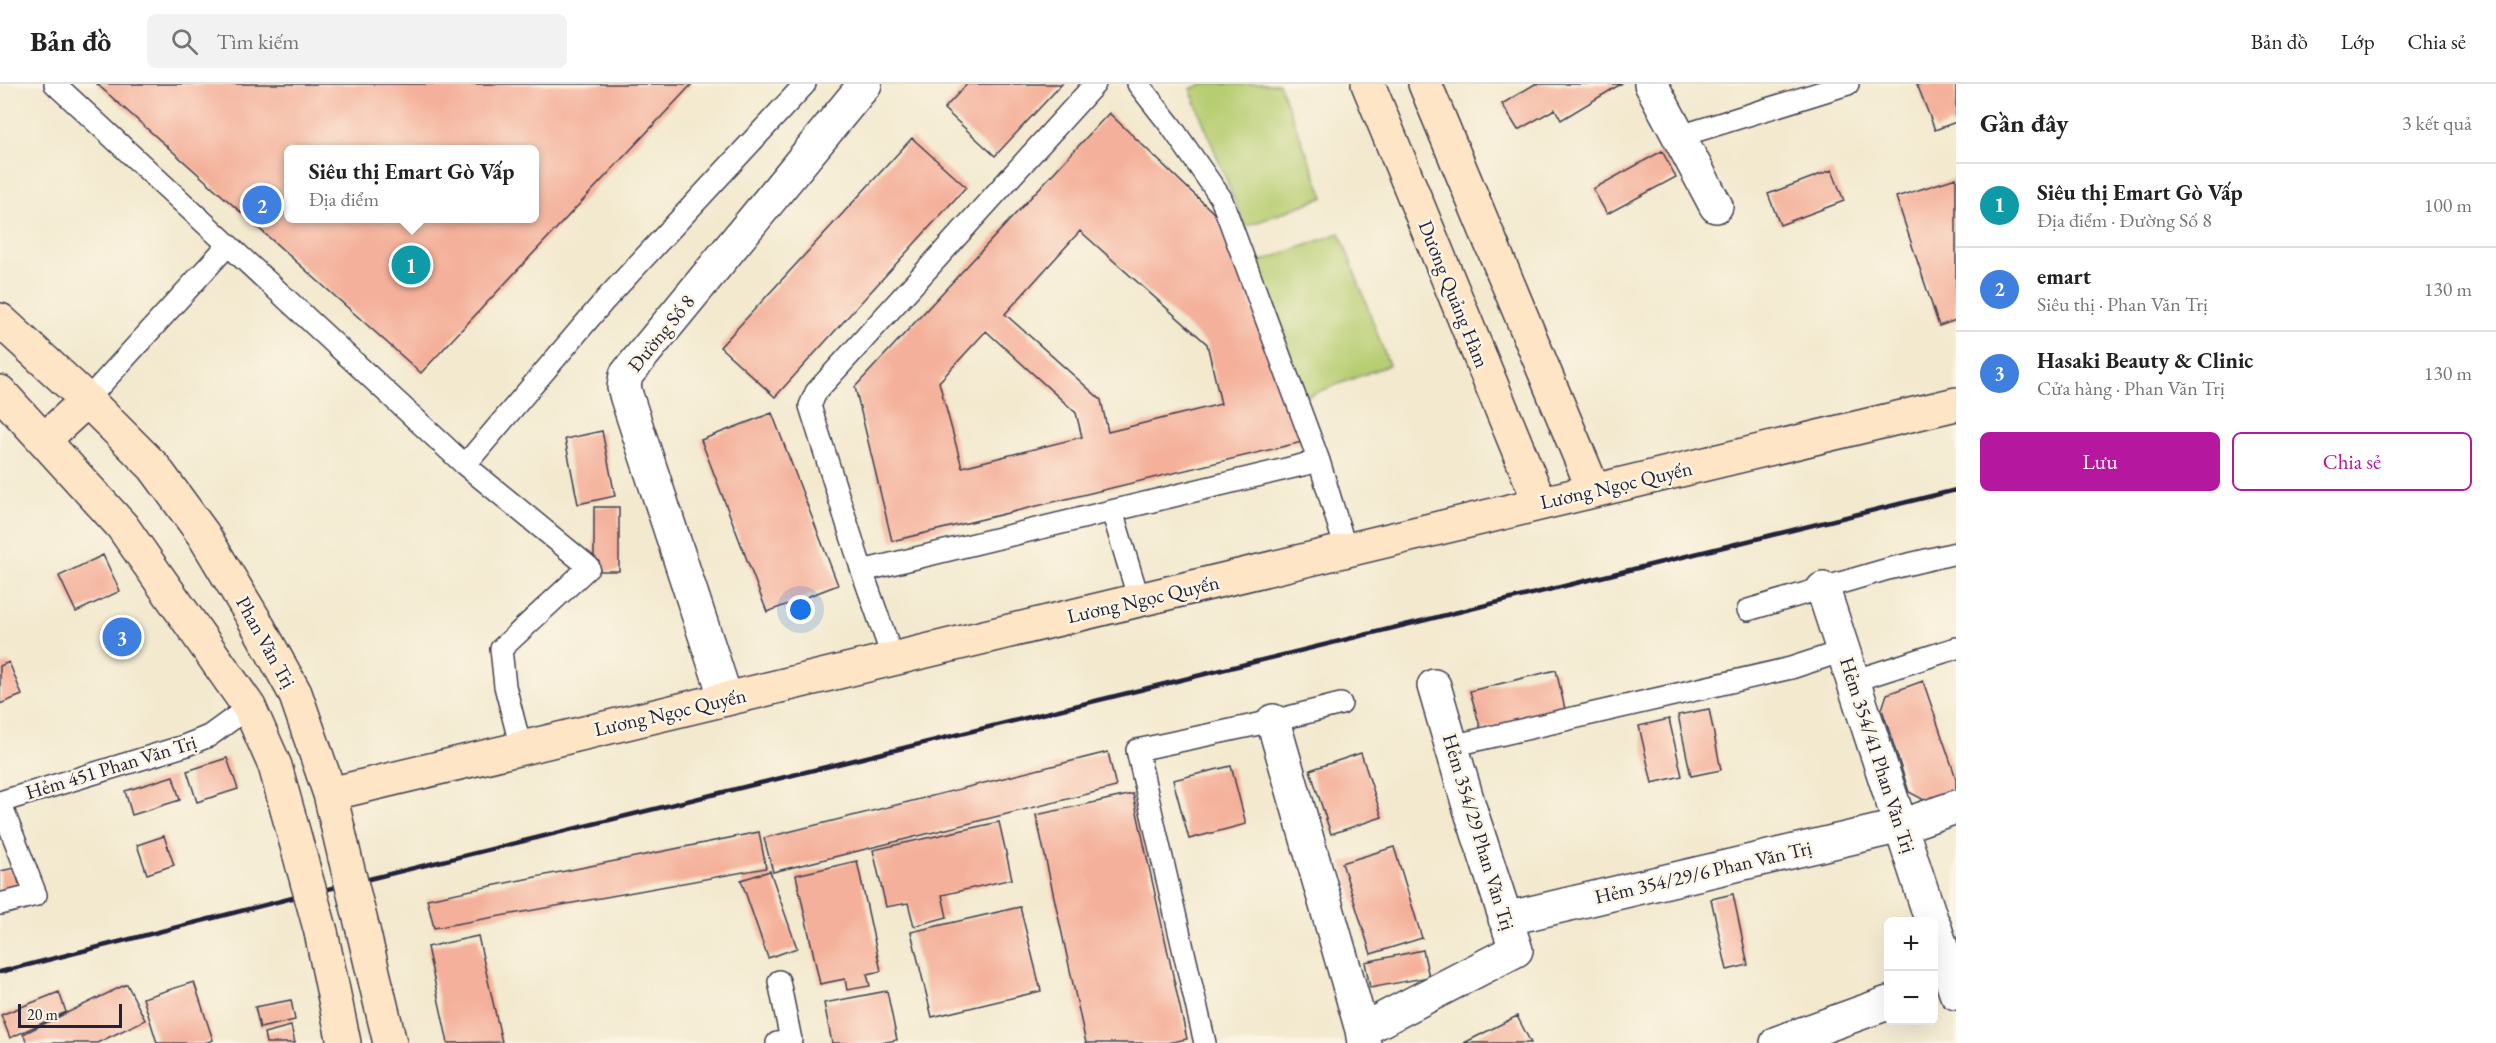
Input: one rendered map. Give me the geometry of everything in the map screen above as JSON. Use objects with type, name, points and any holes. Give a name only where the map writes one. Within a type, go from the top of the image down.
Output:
[{"type":"street","name":"Đường Số 8","points":[[726,699],[627,398],[624,387],[626,375],[865,84]]},
{"type":"street","name":"Dương Quảng Hàm","points":[[1368,84],[1540,503]]},
{"type":"street","points":[[1425,84],[1594,491]]},
{"type":"street","points":[[1651,84],[1677,137],[1716,206]]},
{"type":"street","name":"Phan Văn Trị","points":[[0,320],[87,400],[154,467],[208,544],[255,619],[295,693],[330,794],[390,1043]]},
{"type":"street","points":[[3,400],[44,440],[122,526],[249,707],[275,766],[321,932],[344,1043]]},
{"type":"street","points":[[44,440],[87,400]]},
{"type":"street","name":"Lương Ngọc Quyến","points":[[330,794],[1956,404]]},
{"type":"street","name":"Hẻm 354/41 Phan Văn Trị","points":[[1823,589],[1931,917]]},
{"type":"street","name":"Hẻm 354/29 Phan Văn Trị","points":[[1273,721],[1363,1037],[1516,950],[1434,686]]},
{"type":"street","name":"Hẻm 354/29/6 Phan Văn Trị","points":[[1505,919],[1901,826],[1956,807]]},
{"type":"street","name":"Hẻm 354/41 Phan Văn Trị","points":[[1938,942],[1949,984]]},
{"type":"street","points":[[1777,1043],[1884,1004]]},
{"type":"lane","points":[[55,84],[465,465],[589,567],[501,649],[505,686],[521,748]]},
{"type":"lane","points":[[465,465],[605,300],[805,84]]},
{"type":"lane","points":[[893,659],[862,571],[810,406],[816,392],[1095,84]]},
{"type":"lane","points":[[1138,84],[1171,126],[1221,198],[1318,461],[1346,550]]},
{"type":"lane","points":[[1677,137],[1848,84]]},
{"type":"lane","points":[[87,400],[227,246]]},
{"type":"lane","points":[[862,571],[1318,461]]},
{"type":"lane","points":[[1112,511],[1139,600]]},
{"type":"lane","points":[[1748,610],[1956,553]]},
{"type":"lane","points":[[1853,681],[1956,648]]},
{"type":"lane","points":[[1451,746],[1791,668],[1843,651]]},
{"type":"lane","points":[[1205,1043],[1137,750],[1341,704]]},
{"type":"lane","name":"Hẻm 451 Phan Văn Trị","points":[[0,802],[184,746],[209,736],[249,707]]},
{"type":"lane","points":[[0,802],[36,895],[0,904]]},
{"type":"lane","points":[[777,1043],[791,1040],[779,981]]},
{"type":"green space","points":[[1204,84],[1279,84],[1324,197],[1245,227],[1190,89]]},
{"type":"green space","points":[[1340,233],[1389,365],[1304,397],[1254,264]]},
{"type":"building","points":[[97,84],[692,84],[421,373]]},
{"type":"building","points":[[967,84],[1062,84],[995,156],[944,109]]},
{"type":"building","points":[[1535,84],[1621,84],[1561,120],[1555,109],[1518,130],[1502,104]]},
{"type":"building","points":[[1917,84],[1956,84],[1956,122],[1935,130]]},
{"type":"building","points":[[1109,113],[1219,218],[1302,442],[892,541],[855,387]],"holes":[[[1080,231],[1207,344],[1221,404],[1108,432],[1101,400],[1005,314]],[[986,331],[1076,413],[1082,437],[962,467],[939,382]]]},
{"type":"building","points":[[912,138],[966,187],[775,397],[720,347]]},
{"type":"building","points":[[1662,151],[1676,177],[1607,214],[1593,189]]},
{"type":"building","points":[[1832,170],[1844,201],[1780,225],[1768,194]]},
{"type":"building","points":[[1956,178],[1956,320],[1939,326],[1896,197]]},
{"type":"building","points":[[772,413],[838,585],[767,612],[701,440]]},
{"type":"building","points":[[602,431],[615,496],[578,504],[565,439]]},
{"type":"building","points":[[594,507],[619,507],[619,571],[594,571]]},
{"type":"building","points":[[103,555],[120,591],[76,612],[59,576]]},
{"type":"building","points":[[9,662],[22,695],[0,704],[0,666]]},
{"type":"building","points":[[1556,670],[1565,709],[1481,730],[1470,691]]},
{"type":"building","points":[[1923,681],[1956,778],[1956,790],[1926,801],[1909,792],[1882,709],[1887,694]]},
{"type":"building","points":[[1709,709],[1721,770],[1691,776],[1678,715]]},
{"type":"building","points":[[1669,719],[1682,776],[1652,783],[1639,726]]},
{"type":"building","points":[[1108,752],[1116,787],[773,872],[764,838]]},
{"type":"building","points":[[1361,753],[1382,817],[1331,834],[1310,770]]},
{"type":"building","points":[[227,758],[238,789],[197,802],[187,771]]},
{"type":"building","points":[[1231,766],[1246,824],[1189,839],[1173,780]]},
{"type":"building","points":[[173,776],[180,800],[132,815],[125,791]]},
{"type":"building","points":[[1133,794],[1187,1039],[1167,1043],[1086,1043],[1036,815]]},
{"type":"building","points":[[999,822],[1012,879],[942,895],[947,917],[914,926],[908,903],[886,907],[873,850]]},
{"type":"building","points":[[759,832],[766,868],[434,928],[427,899]]},
{"type":"building","points":[[164,836],[174,865],[147,874],[137,845]]},
{"type":"building","points":[[1394,847],[1422,938],[1371,954],[1342,863]]},
{"type":"building","points":[[857,861],[881,971],[867,974],[870,986],[847,990],[845,979],[820,984],[796,875]]},
{"type":"building","points":[[15,868],[19,884],[33,881],[0,911],[0,871]]},
{"type":"building","points":[[770,871],[797,948],[768,958],[741,880]]},
{"type":"building","points":[[1733,894],[1748,965],[1727,970],[1711,899]]},
{"type":"building","points":[[1020,907],[1041,991],[932,1017],[911,932]]},
{"type":"building","points":[[478,936],[502,1042],[448,1043],[427,947]]},
{"type":"building","points":[[1423,950],[1429,977],[1370,988],[1365,962]]},
{"type":"building","points":[[194,982],[213,1040],[205,1043],[157,1043],[143,998]]},
{"type":"building","points":[[127,984],[145,1020],[97,1043],[28,1043],[23,1034]]},
{"type":"building","points":[[887,991],[897,1040],[880,1043],[832,1043],[824,1003]]},
{"type":"building","points":[[59,992],[66,1012],[10,1038],[1,1015]]},
{"type":"building","points":[[291,1000],[295,1020],[260,1028],[255,1007]]},
{"type":"building","points":[[1517,1016],[1531,1043],[1464,1043]]},
{"type":"building","points":[[291,1026],[295,1043],[266,1043],[264,1033]]},
{"type":"railway","points":[[0,972],[324,890],[1956,490]]},
{"type":"place","name":"emart","points":[[262,205]]},
{"type":"place","name":"Siêu thị Emart Gò Vấp","points":[[411,265]]},
{"type":"place","name":"Hasaki Beauty & Clinic","points":[[122,637]]}]
